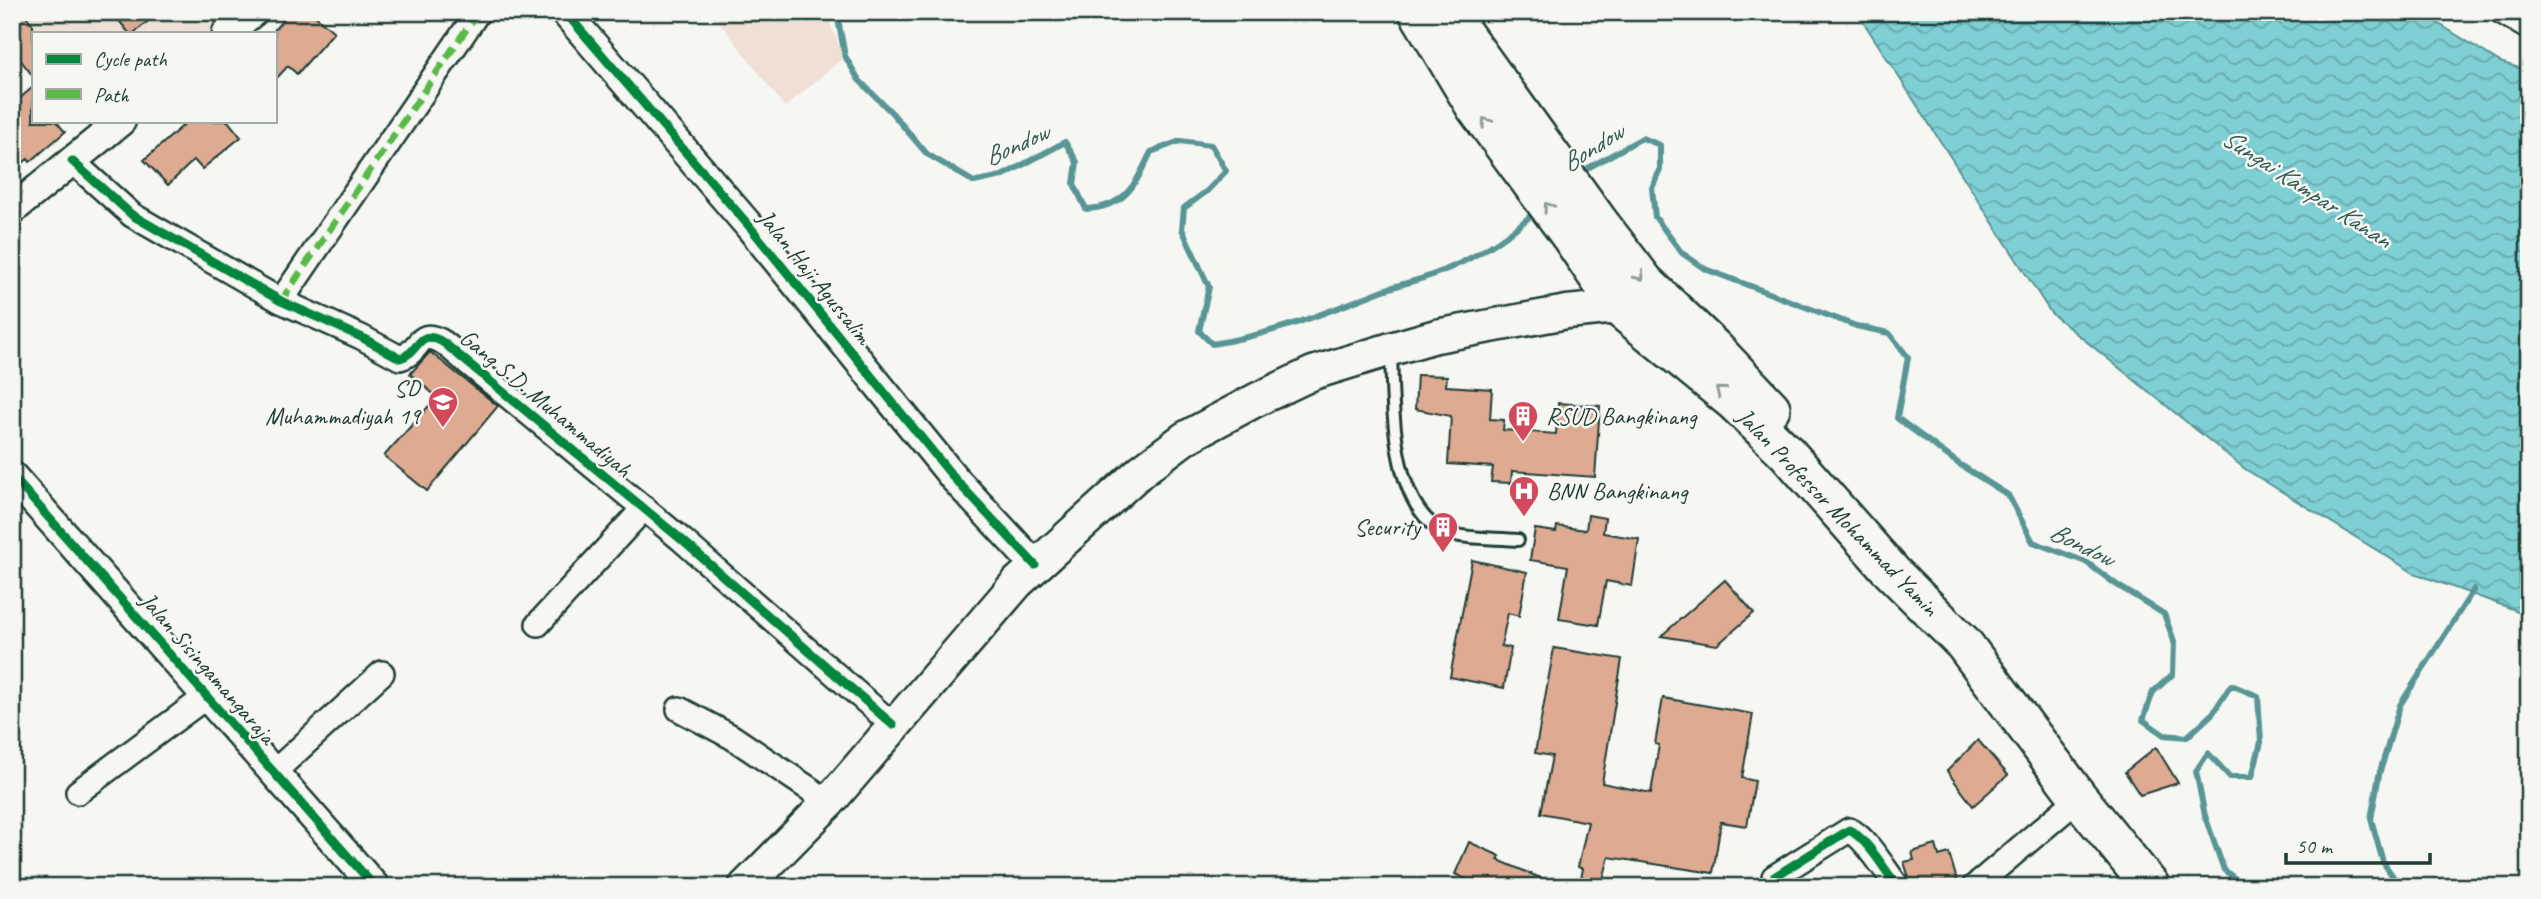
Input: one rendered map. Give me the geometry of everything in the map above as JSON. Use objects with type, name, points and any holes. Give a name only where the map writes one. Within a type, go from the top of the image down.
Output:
[{"type":"highway","name":"Jalan Professor Mohammad Yamin","points":[[1418,12],[1475,107],[1539,167]]},
{"type":"highway","name":"Jalan Professor Mohammad Yamin","points":[[1448,12],[1539,167],[1584,229],[1714,348],[1856,497],[1981,642],[2170,887]]},
{"type":"highway","name":"Jalan Professor Mohammad Yamin","points":[[1584,229],[1595,273],[1618,307],[1734,402],[1787,453],[1892,572],[1964,644],[2079,798],[2151,887]]},
{"type":"main road","points":[[1567,312],[1595,273]]},
{"type":"main road","points":[[745,887],[829,802],[1017,583],[1141,471],[1185,438],[1313,373],[1391,349],[1436,336],[1567,312],[1618,307]]},
{"type":"street","points":[[228,32],[253,12]]},
{"type":"street","points":[[281,301],[478,12]]},
{"type":"street","name":"Jalan Haji Agussalim","points":[[565,12],[750,227],[954,478],[1035,565]]},
{"type":"street","points":[[2502,12],[2529,28]]},
{"type":"street","points":[[12,211],[120,122]]},
{"type":"street","name":"Gang S.D. Muhammadiyah","points":[[72,161],[132,215],[281,301],[400,358],[411,352],[421,340],[433,336],[444,343],[644,509],[893,725]]},
{"type":"street","name":"Jalan Sisingamangaraja","points":[[12,476],[375,887]]},
{"type":"street","points":[[538,624],[644,509]]},
{"type":"street","points":[[274,772],[382,673]]},
{"type":"street","points":[[78,792],[207,696]]},
{"type":"street","points":[[679,709],[732,737],[829,802]]},
{"type":"street","points":[[1974,887],[2079,798]]},
{"type":"street","points":[[1774,877],[1849,830],[1869,848],[1898,887]]},
{"type":"lane","points":[[1391,349],[1400,467],[1413,501],[1435,526],[1449,534],[1518,540]]},
{"type":"shaded area","points":[[12,12],[233,12],[210,32],[32,32],[32,79],[12,53]]},
{"type":"shaded area","points":[[712,12],[817,12],[828,19],[844,57],[785,107]]},
{"type":"water","name":"Sungai Kampar Kanan","points":[[1857,12],[2420,12],[2500,62],[2529,71],[2529,615],[2414,573],[2245,469],[2051,313]]},
{"type":"building","points":[[12,12],[23,12],[33,25],[32,75],[12,49]]},
{"type":"building","points":[[112,12],[159,12],[135,32],[128,32]]},
{"type":"building","points":[[290,12],[311,12],[334,32],[297,74],[288,66],[276,79],[275,29]]},
{"type":"building","points":[[32,88],[32,122],[57,122],[65,132],[30,162],[28,159],[12,171],[12,105]]},
{"type":"building","points":[[187,122],[229,122],[241,137],[202,169],[194,160],[168,185],[144,160]]},
{"type":"building","name":"SD Muhammadiyah 19","points":[[430,352],[498,406],[427,491],[384,456],[437,397],[410,374]]},
{"type":"building","name":"RSUD Bangkinang","points":[[1417,375],[1447,376],[1446,386],[1492,389],[1490,419],[1504,420],[1503,430],[1556,434],[1558,403],[1600,406],[1595,477],[1512,471],[1511,483],[1491,482],[1493,467],[1448,464],[1451,416],[1415,409]]},
{"type":"building","points":[[1588,515],[1605,518],[1603,533],[1639,539],[1632,586],[1606,581],[1598,625],[1559,619],[1568,566],[1530,560],[1535,529],[1556,532],[1557,526],[1586,530]]},
{"type":"building","points":[[1472,560],[1527,572],[1519,616],[1508,613],[1501,646],[1511,648],[1504,688],[1450,677]]},
{"type":"building","points":[[1725,580],[1754,613],[1717,645],[1661,636]]},
{"type":"building","points":[[1554,648],[1622,659],[1602,783],[1651,793],[1659,745],[1655,744],[1663,698],[1753,714],[1742,778],[1755,781],[1747,826],[1721,822],[1713,873],[1609,857],[1601,887],[1579,887],[1583,869],[1578,867],[1588,822],[1541,813],[1552,756],[1535,753]]},
{"type":"building","points":[[1978,740],[2008,775],[1973,806],[1947,771]]},
{"type":"building","points":[[2156,747],[2178,783],[2140,795],[2125,772]]},
{"type":"building","points":[[1469,842],[1500,856],[1498,860],[1562,887],[1482,887],[1455,874]]},
{"type":"building","points":[[1936,845],[1939,856],[1949,853],[1959,887],[1912,887],[1904,862],[1914,860],[1912,852]]},
{"type":"waterway","name":"Bondow","points":[[833,12],[837,14],[845,56],[859,80],[927,154],[974,182],[1002,176],[1065,142],[1077,162],[1074,184],[1086,209],[1100,207],[1111,204],[1128,192],[1151,152],[1180,141],[1211,145],[1226,171],[1207,191],[1184,208],[1182,229],[1209,287],[1199,331],[1212,344],[1278,329],[1461,263],[1488,248],[1537,210]]},
{"type":"waterway","name":"Bondow","points":[[1579,173],[1642,138],[1660,145],[1660,170],[1652,188],[1655,217],[1682,253],[1705,269],[1856,326],[1889,333],[1908,357],[1897,418],[1959,464],[2008,495],[2033,542],[2086,562],[2164,614],[2174,641],[2173,674],[2153,692],[2143,720],[2164,735],[2187,737],[2213,713],[2231,685],[2258,696],[2261,742],[2252,777],[2230,777],[2208,753],[2196,771],[2205,816],[2224,870],[2246,887]]},
{"type":"waterway","name":"Bondow","points":[[2400,887],[2383,862],[2371,819],[2379,775],[2400,705],[2474,589]]},
{"type":"marked path","points":[[281,301],[478,12]]},
{"type":"cycle path","points":[[565,12],[750,227],[954,478],[1035,565]]},
{"type":"cycle path","points":[[72,161],[132,215],[281,301],[400,358],[428,337],[444,343],[682,540],[893,725]]},
{"type":"cycle path","points":[[12,476],[375,887]]},
{"type":"cycle path","points":[[1774,877],[1849,830],[1869,847],[1898,887]]},
{"type":"place","name":"SD Muhammadiyah 19","points":[[443,429]]},
{"type":"place","name":"RSUD Bangkinang","points":[[1523,443]]},
{"type":"place","name":"BNN Bangkinang","points":[[1524,518]]},
{"type":"place","name":"Security","points":[[1443,554]]}]
